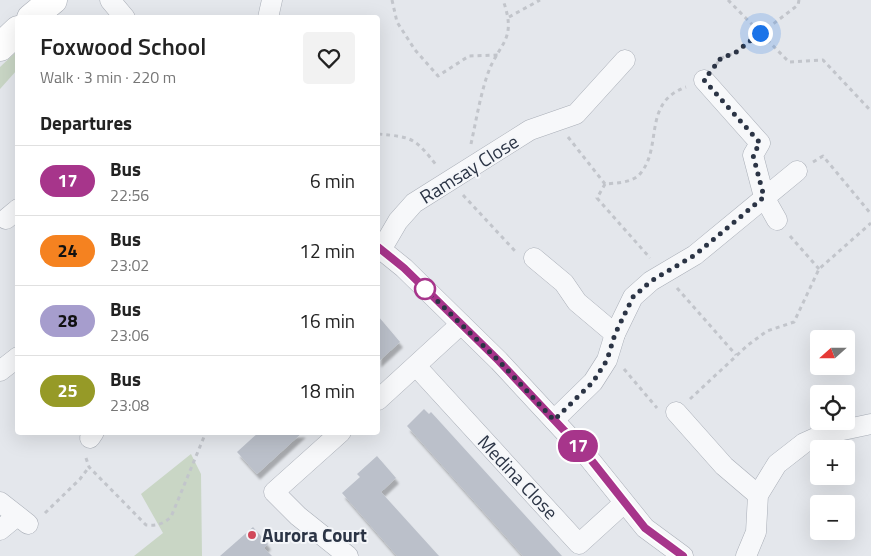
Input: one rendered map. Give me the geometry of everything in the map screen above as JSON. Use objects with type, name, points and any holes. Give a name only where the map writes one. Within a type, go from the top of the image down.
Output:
[{"type":"street","points":[[35,15],[53,0]]},
{"type":"street","points":[[110,0],[122,15]]},
{"type":"street","points":[[269,15],[272,0]]},
{"type":"street","points":[[0,47],[15,33]]},
{"type":"street","name":"Ramsay Close","points":[[380,247],[414,203],[530,130],[555,121],[581,121],[625,60]]},
{"type":"street","points":[[704,80],[760,143],[753,155],[764,197],[776,220]]},
{"type":"street","points":[[554,420],[593,382],[633,297],[651,281],[695,255],[796,171]]},
{"type":"street","points":[[380,249],[404,268],[499,361],[588,456],[645,528],[683,556]]},
{"type":"street","points":[[534,258],[564,283],[577,302],[612,343]]},
{"type":"street","points":[[380,398],[461,324]]},
{"type":"street","points":[[0,371],[15,359]]},
{"type":"street","name":"Medina Close","points":[[416,366],[579,544],[624,503]]},
{"type":"street","points":[[676,412],[724,466],[758,495]]},
{"type":"street","points":[[746,556],[756,532],[758,495],[777,464],[804,443],[824,434],[871,424]]},
{"type":"street","points":[[338,435],[274,492],[298,516],[348,556]]},
{"type":"street","points":[[0,502],[22,520],[0,530]]},
{"type":"path","points":[[392,0],[397,22],[415,50],[438,76],[469,56],[498,55]]},
{"type":"path","points":[[464,173],[487,74],[506,43],[509,18],[504,0]]},
{"type":"path","points":[[509,18],[540,0]]},
{"type":"path","points":[[728,0],[789,62],[823,60],[871,111]]},
{"type":"path","points":[[555,121],[605,184],[627,181],[638,175],[649,157],[655,121],[666,98],[675,90],[704,80],[721,58],[735,53],[798,5],[799,0]]},
{"type":"path","points":[[796,171],[823,156],[871,214]]},
{"type":"path","points":[[776,220],[819,269]]},
{"type":"path","points":[[612,343],[666,418],[676,412],[748,345],[767,331],[794,322],[819,269],[871,223]]},
{"type":"path","points":[[92,435],[85,454],[89,467],[146,525],[155,526],[165,523],[171,517],[205,435]]},
{"type":"path","points":[[22,520],[50,510],[89,467]]},
{"type":"green space","points":[[15,53],[15,72],[0,89],[0,67]]},
{"type":"green space","points":[[191,454],[201,474],[202,556],[134,556],[163,533],[141,494]]},
{"type":"building","points":[[380,318],[400,342],[380,360]]},
{"type":"building","points":[[424,409],[429,414],[431,412],[562,556],[523,556],[407,426]]},
{"type":"building","points":[[256,435],[300,435],[257,474],[237,452]]},
{"type":"building","points":[[377,456],[396,478],[381,492],[439,556],[397,556],[342,493],[360,477],[357,474]]},
{"type":"building","name":"Aurora Court","points":[[253,527],[268,544],[264,548],[272,556],[220,556]]},
{"type":"bus line","name":"17","points":[[380,249],[404,268],[499,361],[588,456],[645,528],[683,556]]},
{"type":"place","name":"Aurora Court","points":[[252,535]]},
{"type":"route","points":[[425,289],[499,361],[554,420],[593,382],[607,360],[615,334],[633,297],[651,281],[695,255],[764,197],[753,155],[760,143],[704,80],[721,58],[735,53],[760,33]]}]
